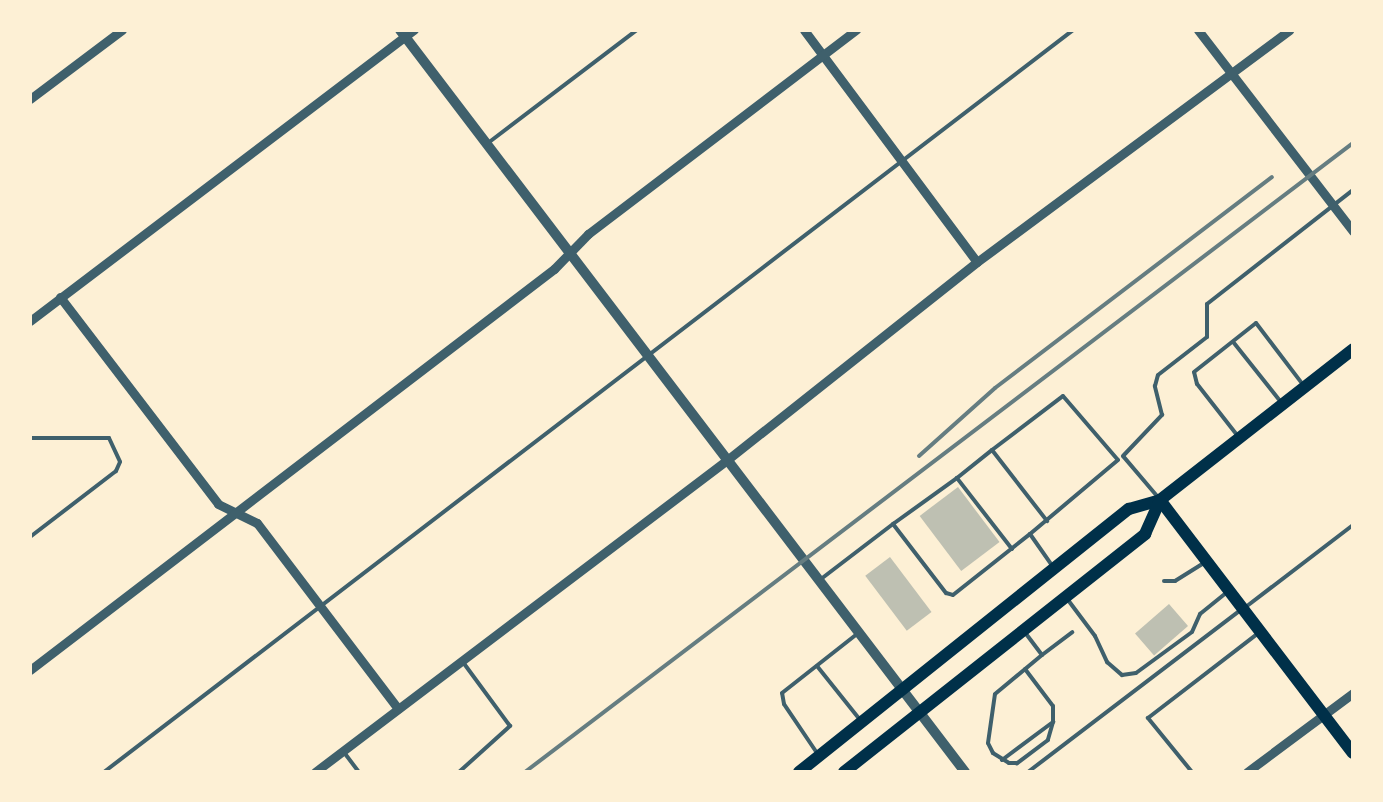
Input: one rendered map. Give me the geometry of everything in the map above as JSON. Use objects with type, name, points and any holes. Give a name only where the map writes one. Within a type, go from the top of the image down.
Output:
[{"type":"main road","points":[[799,772],[1129,510],[1160,500],[1353,349]]},
{"type":"main road","points":[[1160,500],[1353,752]]},
{"type":"main road","points":[[844,772],[1145,534],[1160,500]]},
{"type":"street","points":[[30,99],[122,30]]},
{"type":"street","points":[[804,30],[977,262]]},
{"type":"street","points":[[30,670],[856,30]]},
{"type":"street","points":[[1198,30],[1353,231]]},
{"type":"street","points":[[315,772],[728,460],[977,262],[1289,30]]},
{"type":"street","points":[[30,321],[406,32],[965,772]]},
{"type":"street","points":[[60,296],[218,504],[257,523],[398,710]]},
{"type":"street","points":[[1247,772],[1353,692]]},
{"type":"lane","points":[[488,144],[637,30]]},
{"type":"lane","points":[[104,772],[648,354],[903,164],[1073,30]]},
{"type":"lane","points":[[893,524],[946,593],[953,595],[1047,521],[1120,458],[1162,415],[1155,386],[1158,375],[1207,337],[1206,304],[1335,208],[1353,190]]},
{"type":"lane","points":[[1238,437],[1197,384],[1194,372],[1256,323],[1304,386]]},
{"type":"lane","points":[[1233,342],[1281,402]]},
{"type":"lane","points":[[821,579],[1063,396],[1069,398],[1160,500]]},
{"type":"lane","points":[[30,438],[110,438],[120,462],[116,471],[30,538]]},
{"type":"lane","points":[[992,450],[1047,521]]},
{"type":"lane","points":[[957,478],[1012,548]]},
{"type":"lane","points":[[1028,772],[1353,525]]},
{"type":"lane","points":[[1030,534],[1054,568]]},
{"type":"lane","points":[[1164,581],[1175,581],[1208,561]]},
{"type":"lane","points":[[1065,596],[1095,636],[1107,662],[1122,676],[1136,673],[1192,632],[1200,614],[1230,589]]},
{"type":"lane","points":[[1023,630],[1042,655]]},
{"type":"lane","points":[[1192,772],[1148,718],[1261,630]]},
{"type":"lane","points":[[819,757],[781,698],[860,631]]},
{"type":"lane","points":[[1025,669],[1052,706],[1053,722],[1048,740],[1017,763],[1002,760],[988,743],[995,694],[1025,669],[1042,655],[1072,632]]},
{"type":"lane","points":[[459,772],[510,726],[462,660]]},
{"type":"lane","points":[[817,666],[862,723]]},
{"type":"lane","points":[[1002,760],[1053,722]]},
{"type":"lane","points":[[343,751],[359,772]]},
{"type":"building","points":[[958,487],[1000,542],[961,571],[920,516]]},
{"type":"building","points":[[890,557],[932,612],[907,631],[865,576]]},
{"type":"building","points":[[1169,604],[1188,626],[1154,655],[1135,634]]},
{"type":"railway","points":[[525,772],[1353,143]]},
{"type":"railway","points":[[919,456],[995,388],[1272,177]]}]
